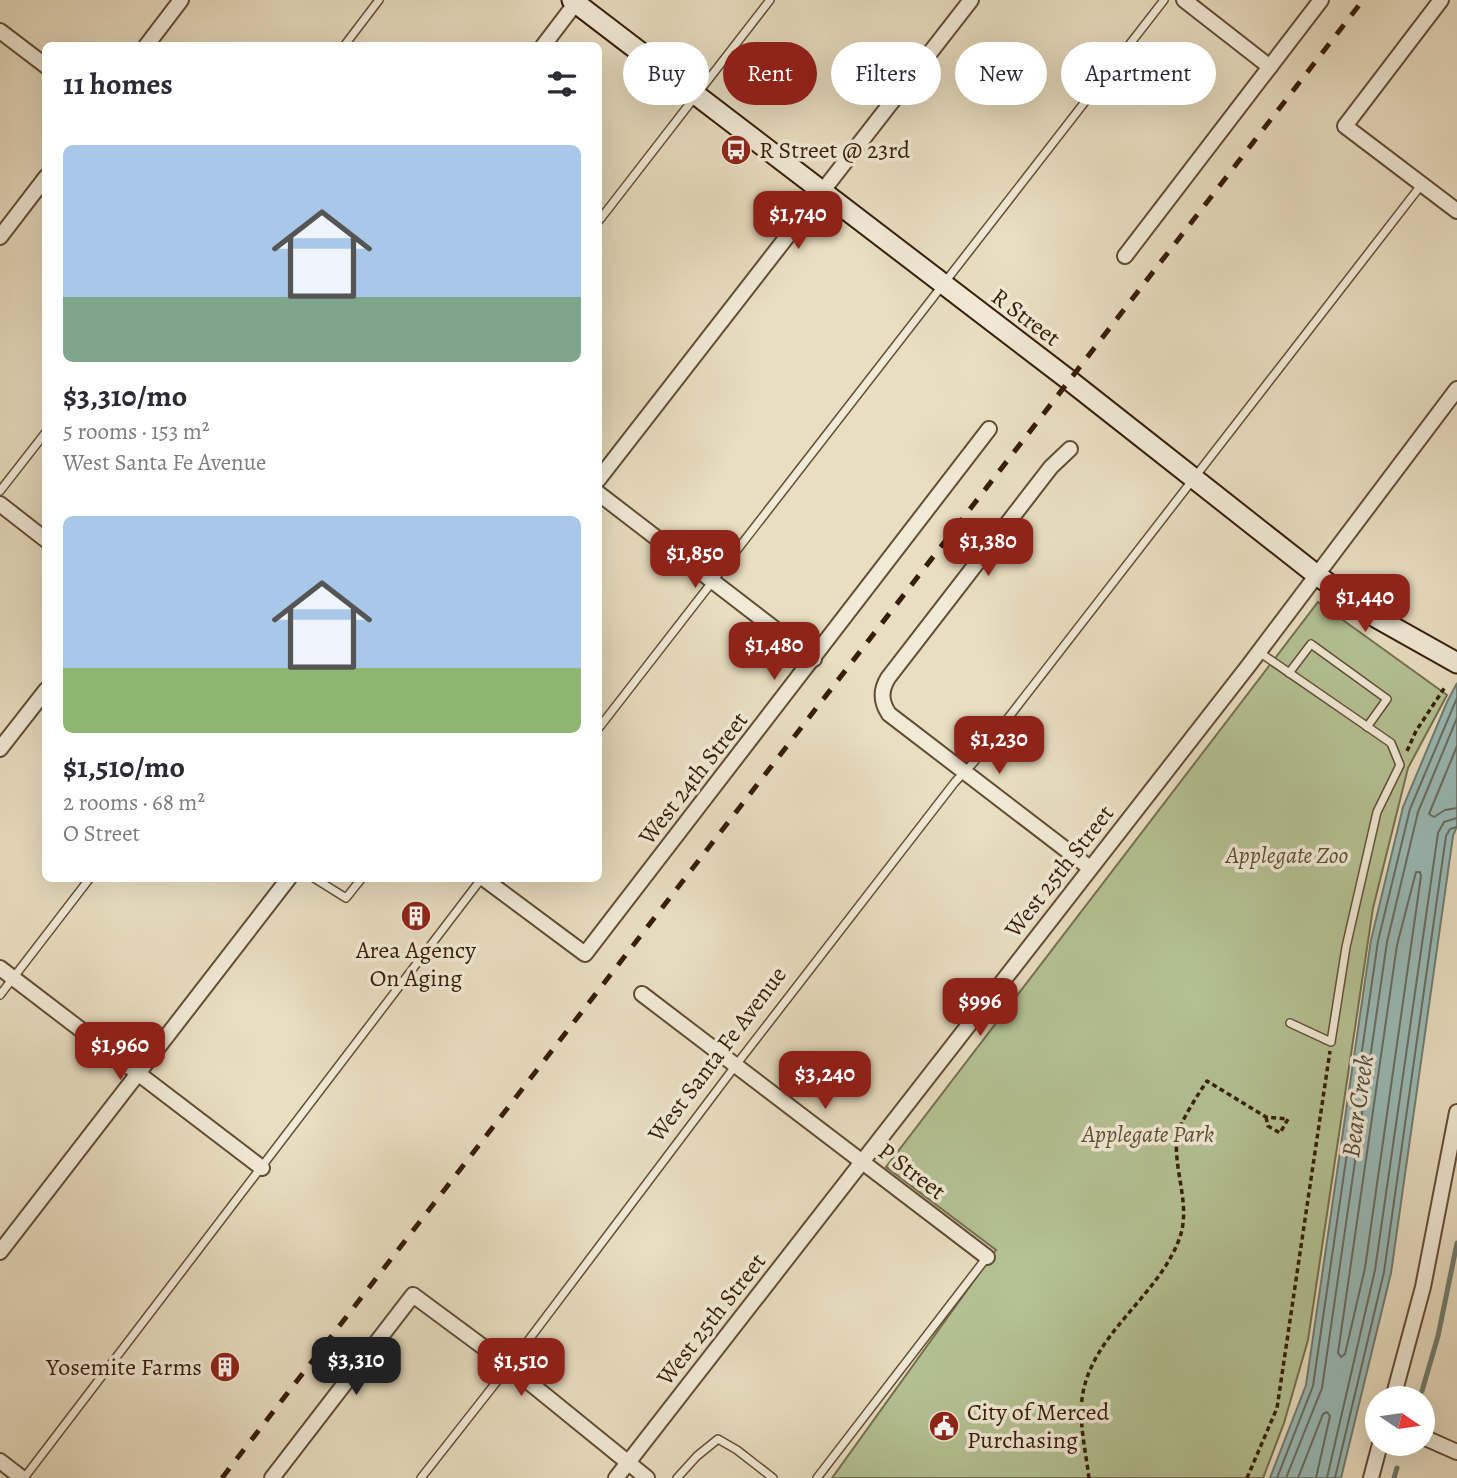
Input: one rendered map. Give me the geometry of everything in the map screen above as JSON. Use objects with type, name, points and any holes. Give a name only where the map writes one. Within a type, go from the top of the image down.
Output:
[{"type":"street","points":[[149,42],[181,0]]},
{"type":"street","points":[[602,475],[971,0]]},
{"type":"street","points":[[1184,0],[1270,67]]},
{"type":"street","points":[[1125,256],[1321,0]]},
{"type":"street","points":[[1440,0],[1345,126],[1457,211]]},
{"type":"street","points":[[546,42],[575,1]]},
{"type":"street","name":"R Street","points":[[575,1],[627,42]]},
{"type":"street","points":[[0,31],[42,63]]},
{"type":"street","name":"R Street","points":[[708,105],[1318,576],[1377,618],[1457,663]]},
{"type":"street","points":[[0,237],[42,182]]},
{"type":"street","name":"West 25th Street","points":[[616,1478],[1318,576],[1457,389]]},
{"type":"street","name":"West 24th Street","points":[[488,882],[585,954],[989,429]]},
{"type":"street","points":[[1070,449],[1051,467],[888,678],[882,696],[889,714],[1090,868]]},
{"type":"street","points":[[602,496],[814,659]]},
{"type":"street","points":[[0,505],[42,537]]},
{"type":"street","points":[[0,749],[42,695]]},
{"type":"street","points":[[0,1252],[286,882]]},
{"type":"street","points":[[0,968],[262,1168]]},
{"type":"street","name":"P Street","points":[[642,994],[987,1257]]},
{"type":"street","points":[[1396,1386],[1423,1287],[1457,1112]]},
{"type":"street","points":[[272,1478],[412,1295],[509,1366],[647,1478]]},
{"type":"street","points":[[1435,1442],[1457,1452]]},
{"type":"street","points":[[1371,1478],[1377,1456]]},
{"type":"street","points":[[0,1461],[23,1478]]},
{"type":"lane","points":[[347,42],[379,0]]},
{"type":"lane","points":[[709,79],[770,0]]},
{"type":"lane","points":[[602,724],[1164,0]]},
{"type":"lane","points":[[602,217],[689,105]]},
{"type":"lane","name":"West Santa Fe Avenue","points":[[421,1478],[736,1065],[1422,183]]},
{"type":"lane","points":[[0,491],[42,437]]},
{"type":"lane","points":[[1289,673],[1311,644],[1387,699],[1367,727]]},
{"type":"lane","points":[[1259,652],[1391,743],[1400,765],[1377,812],[1346,947],[1331,1042],[1290,1023]]},
{"type":"lane","points":[[0,995],[87,882]]},
{"type":"lane","points":[[320,882],[346,898],[359,882]]},
{"type":"lane","points":[[23,1478],[480,882]]},
{"type":"lane","points":[[817,1478],[987,1257]]},
{"type":"lane","points":[[677,1478],[696,1456],[718,1439],[773,1478]]},
{"type":"path","points":[[1400,765],[1416,732],[1445,687]]},
{"type":"path","points":[[1247,1478],[1277,1408],[1331,1042]]},
{"type":"path","points":[[1089,1478],[1082,1396],[1104,1341],[1155,1281],[1172,1255],[1181,1234],[1184,1201],[1177,1159],[1177,1134],[1207,1081],[1266,1117],[1288,1119],[1280,1133],[1268,1126],[1266,1117]]},
{"type":"green space","name":"Applegate Park","points":[[1318,602],[1447,695],[1408,768],[1373,908],[1308,1340],[1284,1423],[1263,1478],[832,1478],[996,1250],[886,1167]]},
{"type":"water","name":"Bear Creek","points":[[1457,683],[1457,826],[1453,836],[1391,1273],[1341,1478],[1270,1478],[1306,1385],[1371,940],[1403,807]]},
{"type":"waterway","points":[[1423,1386],[1438,1336],[1457,1243]]},
{"type":"waterway","points":[[1394,1478],[1397,1468]]},
{"type":"railway","points":[[222,1478],[1363,0]]},
{"type":"place","name":"R Street @ 23rd","points":[[736,150]]},
{"type":"place","name":"Area Agency On Aging","points":[[416,916]]},
{"type":"place","name":"Yosemite Farms","points":[[225,1367]]},
{"type":"place","name":"City of Merced Purchasing","points":[[944,1426]]},
{"type":"park label","name":"Applegate Zoo","points":[[1287,855]]}]
